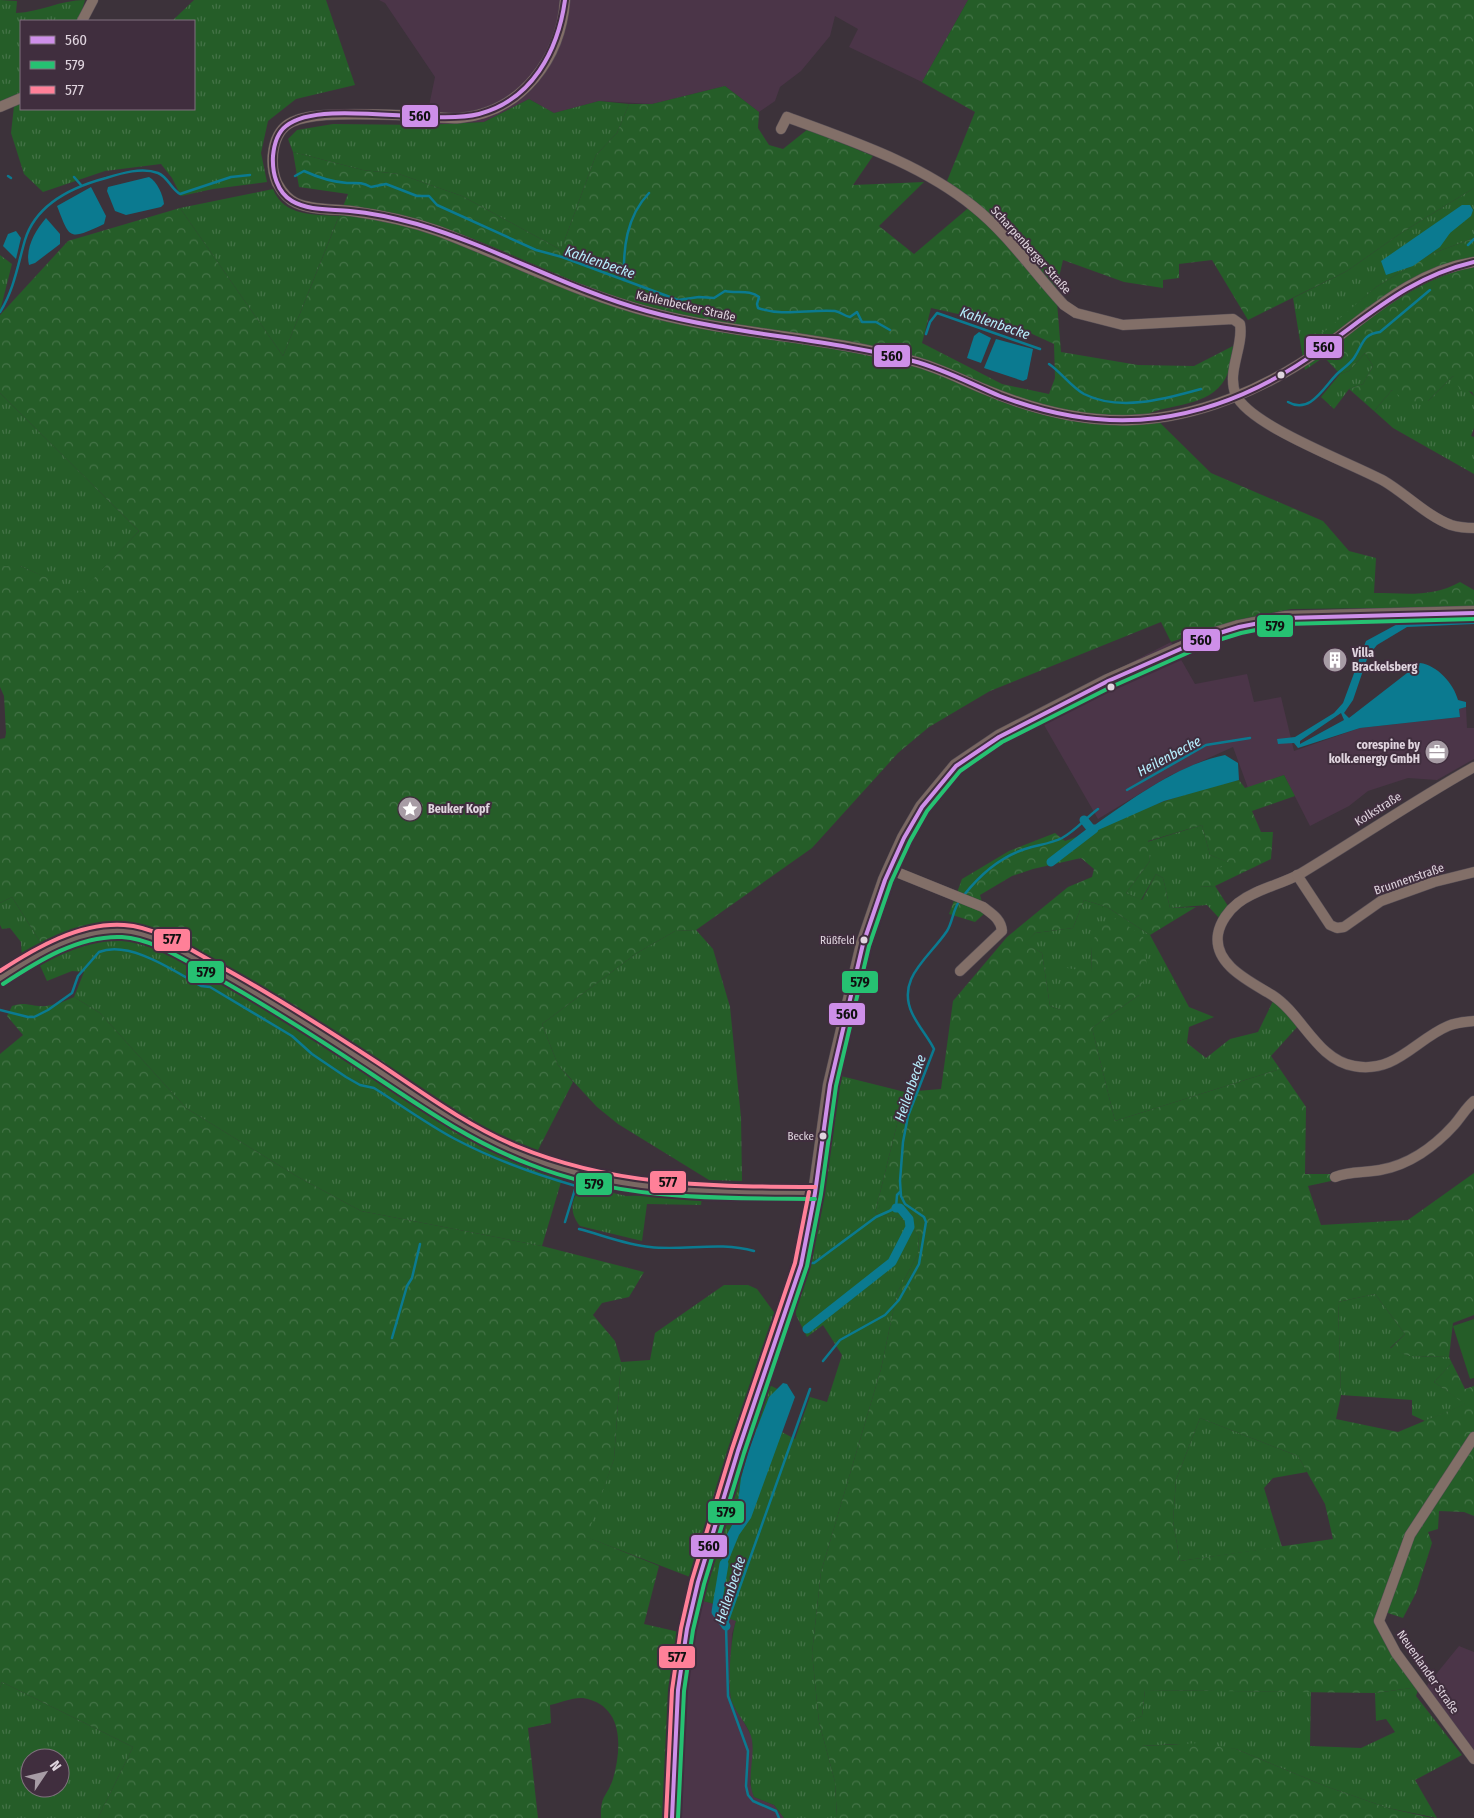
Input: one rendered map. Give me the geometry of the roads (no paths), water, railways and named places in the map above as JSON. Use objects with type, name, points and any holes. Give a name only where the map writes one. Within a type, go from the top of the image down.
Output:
[{"type":"main road","points":[[672,1818],[678,1690],[687,1629],[698,1582],[738,1451],[801,1265],[815,1193],[830,1086],[851,988],[870,922],[889,869],[922,807],[944,779],[969,756],[1027,721],[1184,646],[1239,626],[1285,618],[1474,613]]},
{"type":"main road","points":[[0,979],[41,955],[84,938],[119,931],[141,935],[164,943],[246,987],[460,1124],[514,1150],[578,1173],[632,1186],[724,1192],[815,1193]]},
{"type":"street","points":[[83,20],[93,0]]},
{"type":"street","name":"Kahlenbecker Straße","points":[[565,0],[559,36],[546,65],[523,92],[488,111],[460,118],[326,115],[306,117],[288,123],[278,134],[272,163],[274,174],[284,195],[293,202],[310,207],[384,215],[436,230],[606,300],[654,314],[720,328],[840,345],[899,357],[1056,414],[1094,419],[1154,418],[1194,410],[1236,396],[1292,368],[1320,350],[1381,302],[1411,283],[1437,271],[1474,262]]},
{"type":"street","points":[[0,107],[20,98]]},
{"type":"street","name":"Scharpenberger Straße","points":[[782,129],[786,116],[874,150],[935,180],[975,208],[1064,305],[1076,313],[1123,325],[1234,319],[1240,324],[1242,332],[1233,375],[1236,396]]},
{"type":"street","points":[[1236,396],[1252,414],[1286,434],[1385,482],[1450,524],[1474,528]]},
{"type":"street","name":"Kolkstraße","points":[[1474,767],[1432,790],[1297,875],[1238,903],[1222,923],[1218,936],[1220,951],[1228,964],[1277,998],[1294,1014],[1305,1030],[1328,1053],[1341,1062],[1354,1066],[1384,1065],[1402,1057],[1446,1026],[1458,1022],[1474,1021]]},
{"type":"street","points":[[889,869],[983,907],[996,917],[1001,925],[1002,932],[960,971]]},
{"type":"street","name":"Brunnenstraße","points":[[1297,875],[1330,925],[1337,928],[1344,927],[1381,901],[1434,882],[1474,872]]},
{"type":"street","points":[[1335,1177],[1347,1173],[1381,1170],[1409,1160],[1432,1146],[1455,1125],[1474,1101]]},
{"type":"street","name":"Neuenlander Straße","points":[[1474,1437],[1410,1535],[1379,1621],[1396,1653],[1474,1759]]},
{"type":"water","points":[[149,177],[155,182],[161,193],[164,204],[161,207],[126,215],[115,211],[107,191],[108,187]]},
{"type":"water","points":[[91,187],[106,216],[104,224],[83,233],[72,234],[68,231],[57,206]]},
{"type":"water","points":[[1462,205],[1470,205],[1473,210],[1471,216],[1450,233],[1440,247],[1413,266],[1386,275],[1381,261]]},
{"type":"water","points":[[46,218],[60,234],[60,244],[35,263],[29,265],[28,252],[32,240]]},
{"type":"water","points":[[16,231],[21,238],[16,259],[3,246],[8,234]]},
{"type":"water","points":[[979,332],[991,338],[981,363],[967,358],[974,336]]},
{"type":"water","points":[[996,339],[1033,349],[1027,379],[1023,381],[984,368]]},
{"type":"water","points":[[1474,620],[1474,624],[1407,627],[1377,645],[1368,656],[1353,700],[1344,713],[1349,718],[1420,663],[1433,667],[1444,676],[1453,688],[1458,700],[1466,702],[1466,707],[1459,709],[1460,717],[1360,728],[1298,748],[1294,743],[1278,744],[1277,739],[1295,737],[1334,713],[1343,703],[1366,641],[1403,621]],"holes":[[[1341,713],[1344,720],[1300,744],[1300,741]]]},
{"type":"water","points":[[1225,755],[1238,763],[1239,780],[1164,801],[1096,831],[1092,827],[1172,775],[1207,760]]},
{"type":"water","points":[[783,1383],[787,1384],[795,1397],[751,1518],[739,1535],[727,1564],[721,1564],[726,1536],[736,1518],[741,1478],[749,1449],[769,1397]]},
{"type":"waterway","name":"Kahlenbecke","points":[[0,312],[12,286],[30,227],[46,207],[68,192],[93,182],[139,171],[158,173],[180,194],[231,177],[250,175]]},
{"type":"waterway","name":"Kahlenbecke","points":[[295,176],[304,171],[336,182],[359,183],[371,187],[386,184],[417,196],[429,196],[437,205],[536,250],[562,257],[678,300],[699,297],[714,298],[725,291],[747,292],[759,297],[758,308],[767,311],[835,311],[850,317],[857,312],[862,322],[876,322],[890,330]]},
{"type":"waterway","points":[[74,177],[81,185]]},
{"type":"waterway","points":[[624,280],[625,245],[631,223],[635,212],[649,193]]},
{"type":"waterway","name":"Kahlenbecke","points":[[1468,245],[1474,239]]},
{"type":"waterway","name":"Kahlenbecke","points":[[1288,402],[1303,405],[1316,398],[1352,360],[1366,338],[1380,332],[1430,290]]},
{"type":"waterway","name":"Kahlenbecke","points":[[926,334],[930,322],[937,313],[1040,349]]},
{"type":"waterway","name":"Kahlenbecke","points":[[1049,364],[1084,394],[1112,402],[1127,403],[1158,400],[1201,389]]},
{"type":"waterway","name":"Heilenbecke","points":[[1127,790],[1206,745],[1250,738]]},
{"type":"waterway","name":"Heilenbecke","points":[[964,895],[983,874],[999,862],[1016,852],[1062,838],[1098,809]]},
{"type":"waterway","points":[[1084,820],[1092,830]]},
{"type":"waterway","points":[[1051,862],[1094,829]]},
{"type":"waterway","name":"Heilenbecke","points":[[823,1361],[840,1340],[885,1315],[899,1300],[919,1264],[926,1222],[924,1217],[905,1204],[901,1196],[900,1181],[903,1142],[908,1116],[934,1049],[912,1013],[908,1001],[908,989],[917,969],[947,931],[960,900]]},
{"type":"waterway","points":[[0,1010],[28,1017],[34,1017],[48,1010],[72,993],[78,976],[99,952],[111,949],[124,950],[152,959],[201,986],[210,987],[292,1036],[312,1054],[346,1077],[360,1085],[374,1088],[455,1139],[514,1166],[576,1186],[565,1222]]},
{"type":"waterway","points":[[810,1263],[814,1263],[876,1217],[896,1208],[897,1195],[900,1192]]},
{"type":"waterway","points":[[807,1329],[892,1262],[910,1227],[909,1219],[900,1208],[896,1208]]},
{"type":"waterway","points":[[579,1229],[641,1246],[663,1248],[715,1246],[754,1251]]},
{"type":"waterway","points":[[392,1338],[407,1286],[412,1278],[420,1244]]},
{"type":"waterway","name":"Heilenbecke","points":[[779,1818],[776,1811],[753,1801],[748,1795],[746,1786],[748,1751],[728,1696],[726,1626],[810,1389]]},
{"type":"waterway","points":[[724,1564],[716,1612],[726,1626]]},
{"type":"place","name":"Villa Brackelsberg","points":[[1335,660]]},
{"type":"place","name":"corespine by kolk.energy GmbH","points":[[1437,752]]},
{"type":"place","name":"Beuker Kopf","points":[[410,809]]},
{"type":"place","name":"Rüßfeld","points":[[864,940]]},
{"type":"place","name":"Becke","points":[[823,1136]]}]
